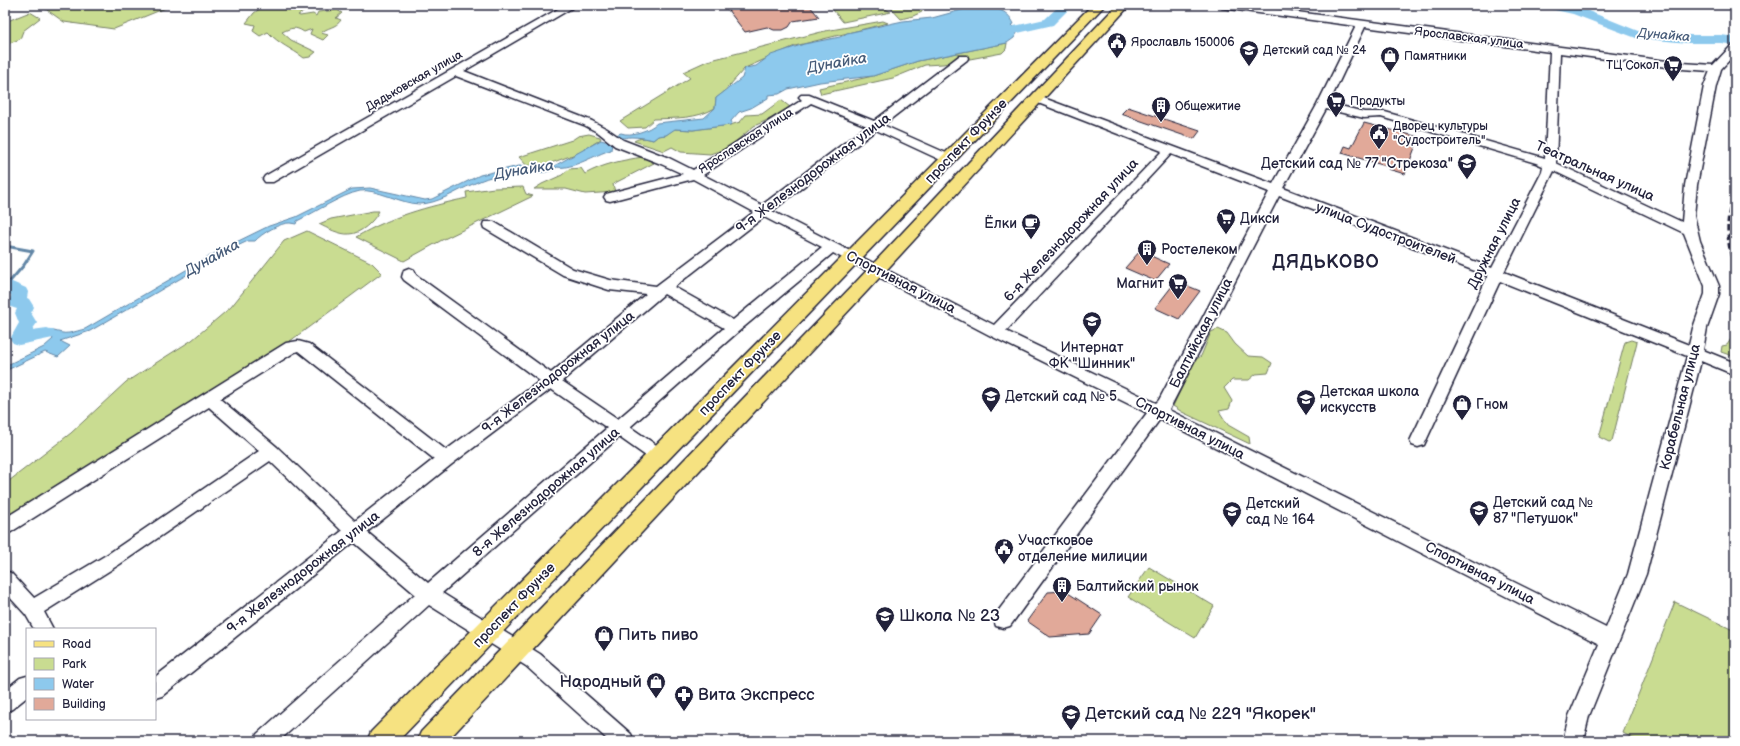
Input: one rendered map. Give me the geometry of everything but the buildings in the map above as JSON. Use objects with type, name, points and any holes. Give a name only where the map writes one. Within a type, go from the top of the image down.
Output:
[{"type":"main road","name":"проспект Фрунзе","points":[[380,741],[1099,5]]},
{"type":"main road","name":"проспект Фрунзе","points":[[430,741],[876,270],[1124,5]]},
{"type":"street","name":"Дядьковская улица","points":[[270,179],[572,5]]},
{"type":"street","name":"Ярославская улица","points":[[1222,5],[1682,66],[1716,68]]},
{"type":"street","name":"Балтийская улица","points":[[1004,620],[1159,411],[1166,404],[1275,191],[1323,105],[1362,23]]},
{"type":"street","points":[[1716,68],[1735,48]]},
{"type":"street","name":"Дружная улица","points":[[1418,441],[1496,274],[1548,172],[1550,164],[1555,49]]},
{"type":"street","name":"9-я Железнодорожная улица","points":[[156,688],[446,459],[551,381],[661,289],[963,58]]},
{"type":"street","name":"Корабельная улица","points":[[1573,741],[1579,716],[1637,574],[1695,354],[1700,328],[1711,302],[1712,286],[1693,241],[1688,216],[1691,184],[1710,86],[1716,68]]},
{"type":"street","name":"Спортивная улица","points":[[456,72],[588,123],[614,139],[694,175],[996,332],[1159,411],[1610,640]]},
{"type":"street","name":"Ярославская улица","points":[[610,197],[694,175],[808,98],[876,126]]},
{"type":"street","name":"улица Судостроителей","points":[[1037,99],[1496,274],[1735,369]]},
{"type":"street","name":"Театральная улица","points":[[1323,105],[1364,115],[1381,114],[1550,164],[1690,231]]},
{"type":"street","points":[[876,126],[949,159]]},
{"type":"street","name":"6-я Железнодорожная улица","points":[[996,332],[1168,150]]},
{"type":"street","points":[[490,225],[568,272],[609,285],[661,289],[734,327]]},
{"type":"street","name":"8-я Железнодорожная улица","points":[[264,741],[428,594],[619,429],[734,327],[831,247]]},
{"type":"street","points":[[409,273],[409,277],[551,381],[659,456]]},
{"type":"street","points":[[5,527],[209,398],[291,348],[298,346],[304,348],[446,459]]},
{"type":"street","points":[[209,398],[271,452],[355,532],[428,594],[533,660],[624,741]]},
{"type":"street","points":[[36,606],[114,559],[271,452]]},
{"type":"street","points":[[5,579],[36,606],[44,628]]},
{"type":"street","points":[[5,702],[26,686]]},
{"type":"green space","points":[[40,5],[173,5],[114,29],[64,22]]},
{"type":"green space","points":[[265,5],[306,5],[295,9],[305,11],[298,15],[300,16],[313,14],[316,16],[318,12],[337,10],[342,13],[336,18],[341,20],[337,25],[321,33],[328,35],[323,40],[310,34],[312,29],[304,32],[293,28],[282,32],[291,40],[316,52],[310,57],[304,58],[281,43],[268,32],[260,36],[253,31],[255,25],[246,23],[254,13]]},
{"type":"green space","points":[[852,5],[878,5],[891,12],[843,22],[833,10]]},
{"type":"green space","points":[[888,5],[921,5],[922,12],[901,19]]},
{"type":"green space","points":[[30,12],[40,18],[23,31],[20,39],[5,45],[5,22]]},
{"type":"green space","points":[[883,21],[888,23],[795,46],[745,68],[722,94],[716,98],[715,108],[708,112],[686,117],[654,119],[645,127],[628,128],[620,121],[690,78],[683,72],[707,61],[825,31]]},
{"type":"green space","points":[[1007,43],[1006,49],[1002,53],[943,64],[925,65],[893,78],[821,94],[819,88],[873,76],[918,61]]},
{"type":"green space","points":[[781,100],[790,107],[772,118],[754,126],[728,148],[710,154],[681,152],[672,147],[664,151],[634,141],[643,138],[653,140],[658,136],[666,135],[674,129],[693,130],[730,125],[740,122],[746,115],[762,114]]},
{"type":"green space","points":[[589,134],[600,137],[601,139],[581,152],[543,166],[527,166],[519,157],[572,140],[578,136]]},
{"type":"green space","points":[[643,157],[654,163],[613,184],[615,192],[585,194],[566,189],[534,189],[562,175],[569,169],[581,168],[585,174],[613,163]]},
{"type":"green space","points":[[523,187],[526,194],[533,196],[442,240],[404,261],[356,237],[383,223],[410,213],[467,198],[466,192],[494,188]]},
{"type":"green space","points":[[379,211],[367,226],[354,233],[346,234],[338,232],[319,224],[331,219]]},
{"type":"green space","points":[[307,231],[372,263],[382,273],[282,347],[5,520],[5,484],[71,433],[126,382],[192,340],[231,307],[284,241]]},
{"type":"green space","points":[[1218,329],[1227,333],[1235,344],[1248,356],[1263,357],[1272,363],[1268,373],[1256,374],[1249,380],[1232,380],[1224,388],[1232,401],[1229,409],[1219,411],[1228,425],[1249,437],[1250,444],[1182,412],[1173,406],[1195,360],[1201,356],[1211,332]]},
{"type":"green space","points":[[1735,337],[1735,357],[1721,352],[1722,346],[1727,345],[1731,339]]},
{"type":"green space","points":[[1631,340],[1637,342],[1612,441],[1609,442],[1599,437],[1625,342]]},
{"type":"green space","points":[[1149,567],[1214,606],[1195,638],[1128,597]]},
{"type":"green space","points":[[1675,602],[1735,631],[1735,741],[1638,741],[1623,733]]},
{"type":"water","points":[[976,6],[998,9],[1007,15],[1014,24],[1011,25],[1019,30],[1014,38],[1007,43],[918,61],[873,76],[820,82],[788,89],[779,94],[768,95],[768,98],[751,108],[739,112],[731,121],[732,123],[730,125],[693,130],[675,129],[666,135],[658,136],[653,140],[636,137],[621,138],[616,135],[621,133],[630,134],[640,132],[654,126],[657,123],[704,118],[715,108],[716,98],[742,78],[745,68],[756,66],[771,55],[804,44],[840,37],[847,33],[903,21],[932,18]]},
{"type":"water","name":"Дунайка","points":[[601,140],[612,143],[611,150],[577,164],[557,167],[546,172],[516,171],[500,174],[487,178],[433,202],[419,204],[405,202],[373,192],[360,191],[353,193],[297,221],[296,224],[282,224],[266,232],[255,241],[248,241],[233,248],[90,331],[60,341],[70,346],[58,357],[45,352],[5,371],[5,366],[44,347],[53,339],[51,336],[42,335],[23,340],[26,338],[46,331],[67,333],[85,329],[222,249],[269,226],[296,217],[352,189],[370,188],[425,200],[432,199],[480,175],[519,166],[554,166]]},
{"type":"waterway","name":"Дунайка","points":[[996,34],[1049,22],[1067,5]]},
{"type":"waterway","name":"Дунайка","points":[[1550,5],[1577,11],[1636,34],[1687,39],[1721,39],[1735,41]]},
{"type":"waterway","points":[[5,246],[33,251],[24,265],[6,286]]},
{"type":"waterway","name":"Дунайка","points":[[5,285],[20,292],[17,303],[23,303],[26,307],[23,313],[28,323],[19,339],[47,334]]},
{"type":"railway","points":[[1735,193],[1729,212],[1728,222],[1730,251],[1735,270]]},
{"type":"place","name":"Ярославль 150006","points":[[1117,59]]},
{"type":"place","name":"Детский сад № 24","points":[[1249,67]]},
{"type":"place","name":"Памятники","points":[[1390,73]]},
{"type":"place","name":"ТЦ Сокол","points":[[1673,82]]},
{"type":"place","name":"Продукты","points":[[1336,118]]},
{"type":"place","name":"Общежитие","points":[[1161,123]]},
{"type":"place","name":"Дворец культуры \"Судостроитель\"","points":[[1379,150]]},
{"type":"place","name":"Детский сад № 77 \"Стрекоза\"","points":[[1467,180]]},
{"type":"place","name":"Дикси","points":[[1226,235]]},
{"type":"place","name":"Ёлки","points":[[1031,240]]},
{"type":"place","name":"Ростелеком","points":[[1147,266]]},
{"type":"place","name":"Магнит","points":[[1178,300]]},
{"type":"place","name":"Интернат ФК \"Шинник\"","points":[[1092,338]]},
{"type":"place","name":"Детский сад № 5","points":[[991,413]]},
{"type":"place","name":"Детская школа искусств","points":[[1306,416]]},
{"type":"place","name":"Гном","points":[[1462,421]]},
{"type":"place","name":"Детский сад № 87 \"Петушок\"","points":[[1479,527]]},
{"type":"place","name":"Детский сад № 164","points":[[1232,528]]},
{"type":"place","name":"Участковое отделение милиции","points":[[1004,565]]},
{"type":"place","name":"Балтийский рынок","points":[[1062,603]]},
{"type":"place","name":"Школа № 23","points":[[885,633]]},
{"type":"place","name":"Пить пиво","points":[[604,652]]},
{"type":"place","name":"Народный","points":[[656,699]]},
{"type":"place","name":"Вита Экспресс","points":[[684,712]]},
{"type":"place","name":"Детский сад № 229 \"Якорек\"","points":[[1071,731]]},
{"type":"district","name":"ДЯДЬКОВО","points":[[1326,262]]}]
